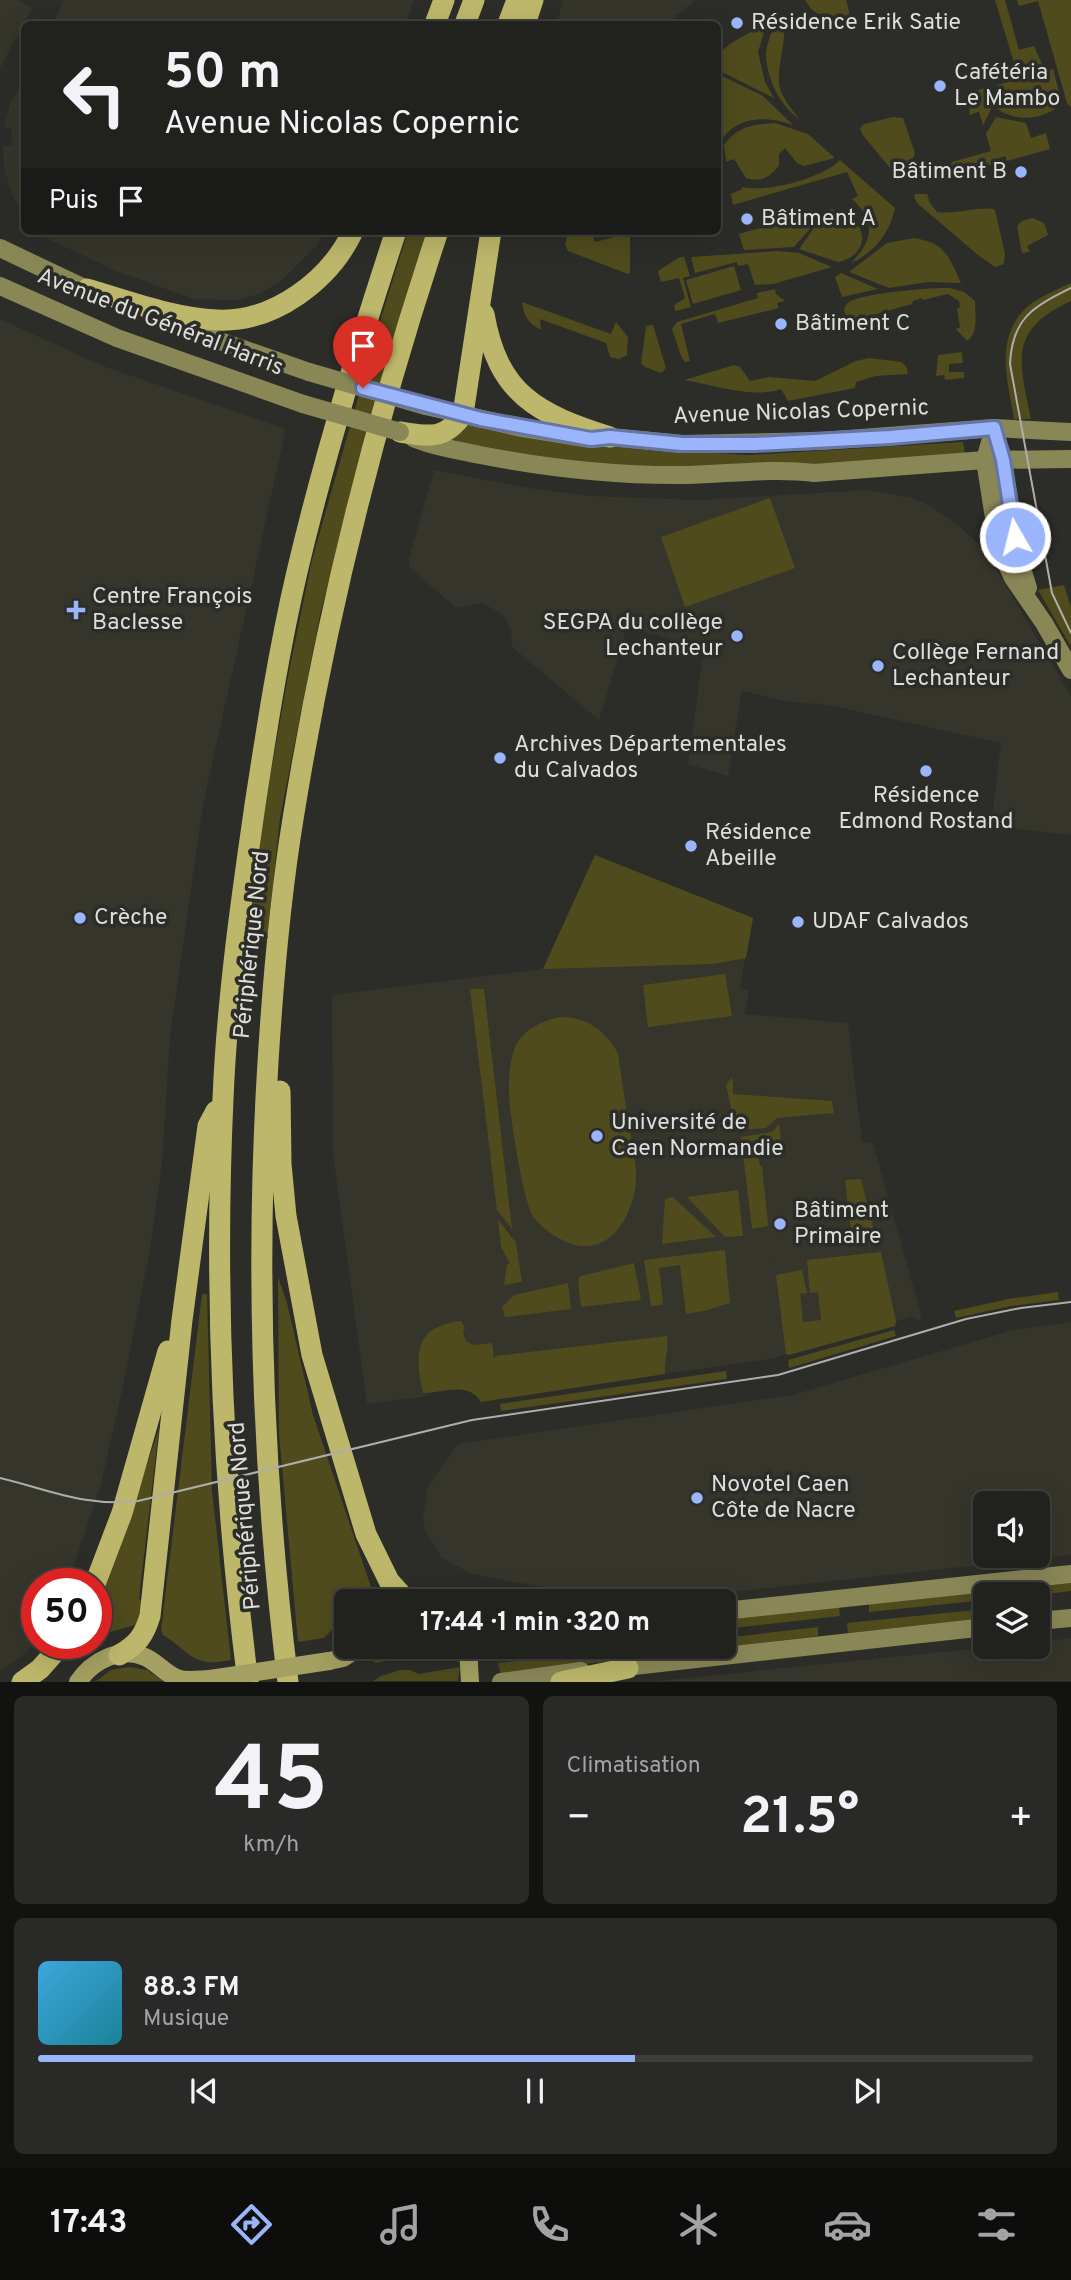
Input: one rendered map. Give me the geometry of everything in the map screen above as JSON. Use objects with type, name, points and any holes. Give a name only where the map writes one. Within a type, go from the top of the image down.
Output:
[{"type":"highway","points":[[436,21],[444,0]]},
{"type":"highway","points":[[458,21],[464,0]]},
{"type":"highway","points":[[466,21],[474,0]]},
{"type":"highway","points":[[509,21],[517,0]]},
{"type":"highway","points":[[526,21],[533,0]]},
{"type":"highway","points":[[87,289],[189,317],[219,321],[249,317],[275,309],[298,296],[320,277],[350,235]]},
{"type":"highway","name":"Périphérique Nord","points":[[248,1682],[224,1431],[219,1284],[223,1096],[228,1026],[247,861],[268,718],[297,572],[337,426],[395,235]]},
{"type":"highway","name":"Périphérique Nord","points":[[288,1682],[268,1478],[260,1318],[263,1150],[278,937],[292,822],[339,578],[364,478],[418,289],[437,235]]},
{"type":"highway","points":[[411,435],[441,434],[451,428],[463,414],[490,235]]},
{"type":"highway","points":[[481,299],[493,351],[505,375],[518,392],[547,414],[610,437]]},
{"type":"highway","points":[[270,1029],[280,1067],[281,1164],[286,1216],[312,1355],[366,1534],[388,1581],[396,1589]]},
{"type":"highway","points":[[119,1655],[138,1643],[145,1634],[150,1616],[182,1320],[208,1126],[223,1096]]},
{"type":"highway","points":[[101,1568],[122,1513],[169,1347],[182,1320]]},
{"type":"highway","points":[[22,1682],[49,1659]]},
{"type":"highway","points":[[561,1682],[628,1668]]},
{"type":"main road","name":"Avenue du Général Harris","points":[[0,248],[135,311],[309,372],[363,388]]},
{"type":"main road","name":"Avenue du Général Harris","points":[[0,286],[117,338],[303,404],[411,435]]},
{"type":"main road","name":"Avenue Nicolas Copernic","points":[[363,388],[463,414],[591,439],[610,437],[682,444],[755,444],[994,428],[1071,432]]},
{"type":"main road","points":[[994,428],[1003,460],[1021,568],[1044,623]]},
{"type":"main road","points":[[994,428],[985,460],[1002,556],[1071,670]]},
{"type":"main road","points":[[411,435],[506,460],[642,474],[795,471],[814,473],[985,460],[1071,459]]},
{"type":"main road","points":[[736,1610],[1071,1574]]},
{"type":"main road","points":[[1050,1620],[1071,1618]]},
{"type":"main road","points":[[501,1682],[562,1672],[628,1668],[973,1628]]},
{"type":"main road","points":[[78,1682],[97,1662],[119,1655],[136,1654],[145,1657],[179,1679],[210,1679],[336,1659]]},
{"type":"shaded area","points":[[0,0],[18,0],[32,8],[25,21],[21,21],[21,29],[0,68]]},
{"type":"shaded area","points":[[64,0],[414,0],[406,21],[54,21]]},
{"type":"shaded area","points":[[563,0],[696,0],[670,21],[558,21]]},
{"type":"shaded area","points":[[805,0],[846,0],[850,15],[837,17],[818,14]]},
{"type":"shaded area","points":[[995,0],[1005,0],[1019,50],[1034,46],[1045,71],[1053,69],[1062,103],[1048,113],[1030,118],[1012,116],[996,108],[997,85],[1019,79]]},
{"type":"shaded area","points":[[1017,0],[1071,0],[1071,107],[1067,103],[1038,1],[1019,6]]},
{"type":"shaded area","points":[[782,19],[784,38],[780,87],[799,119],[780,99],[767,64],[769,38],[775,22]]},
{"type":"shaded area","points":[[767,23],[758,52],[765,82],[774,98],[721,72],[721,51]]},
{"type":"shaded area","points":[[721,75],[763,96],[793,125],[773,120],[752,120],[734,127],[721,142]]},
{"type":"shaded area","points":[[21,83],[21,211],[13,197],[4,164],[3,146],[13,145],[11,127],[4,127],[10,104]]},
{"type":"shaded area","points":[[992,86],[991,109],[983,125],[979,112],[969,115],[971,92]]},
{"type":"shaded area","points":[[893,117],[903,118],[915,153],[902,171],[899,170],[895,174],[860,128],[864,124]]},
{"type":"shaded area","points":[[996,117],[1026,123],[1031,138],[1046,133],[1050,149],[1007,161],[1005,156],[999,158],[1000,162],[939,180],[952,162],[991,151],[986,134]]},
{"type":"shaded area","points":[[775,123],[808,134],[835,158],[804,166],[797,163],[785,148],[779,154],[779,166],[768,176],[756,180],[746,178],[734,159],[726,162],[724,145],[734,134],[753,126]]},
{"type":"shaded area","points":[[840,160],[895,208],[880,241],[867,254],[851,263],[864,246],[869,231],[865,215],[852,199],[858,196],[847,172],[733,205],[731,194],[742,187],[780,186],[821,173]]},
{"type":"shaded area","points":[[915,194],[927,194],[937,212],[995,210],[1005,254],[1004,264],[995,267],[978,255],[917,203]]},
{"type":"shaded area","points":[[831,209],[853,218],[862,235],[857,251],[850,258],[838,262],[799,249],[812,231],[815,214]]},
{"type":"shaded area","points":[[808,215],[810,229],[794,247],[744,250],[739,234]]},
{"type":"shaded area","points":[[1033,218],[1044,223],[1048,235],[1027,246],[1030,252],[1022,253],[1017,226],[1022,221]]},
{"type":"shaded area","points":[[322,235],[318,244],[280,282],[259,294],[240,300],[194,299],[116,271],[42,236]]},
{"type":"shaded area","points":[[407,235],[427,235],[363,447],[320,615],[280,818],[267,940],[247,943],[254,868],[288,676],[312,560]]},
{"type":"shaded area","points":[[568,235],[592,235],[595,242],[630,235],[630,273],[568,251],[565,244]]},
{"type":"shaded area","points":[[914,238],[933,243],[940,248],[961,283],[928,282],[889,288],[849,272],[887,243]]},
{"type":"shaded area","points":[[778,251],[799,253],[832,267],[773,284],[755,285],[748,264],[738,266],[737,262],[695,273],[691,257]]},
{"type":"shaded area","points":[[684,257],[690,276],[683,278],[691,307],[675,311],[674,305],[685,298],[679,278],[661,282],[658,271]]},
{"type":"shaded area","points":[[734,266],[741,290],[693,304],[686,280]]},
{"type":"shaded area","points":[[841,273],[878,289],[842,297],[835,277]]},
{"type":"shaded area","points":[[1071,283],[1071,301],[1036,323],[1027,336],[1022,363],[1031,419],[1014,419],[1006,372],[1007,342],[1012,328],[1032,303]]},
{"type":"shaded area","points":[[950,288],[964,292],[975,301],[975,328],[967,341],[956,329],[960,327],[957,309],[960,307],[959,301],[948,294],[923,300],[921,298],[912,304],[848,322],[844,310],[851,301],[870,295]]},
{"type":"shaded area","points":[[775,289],[776,294],[785,301],[777,303],[779,308],[718,323],[715,314],[681,324],[690,361],[685,362],[672,329],[677,322],[758,298],[757,293]]},
{"type":"shaded area","points":[[522,302],[611,334],[616,322],[628,337],[627,355],[619,359],[610,357],[606,343],[540,319],[541,330],[527,319]]},
{"type":"shaded area","points":[[0,319],[103,366],[286,429],[203,805],[170,1037],[162,1164],[150,1249],[101,1484],[73,1568],[21,1568],[21,1657],[0,1671]]},
{"type":"shaded area","points":[[653,325],[666,368],[661,373],[641,363],[646,326]]},
{"type":"shaded area","points":[[962,352],[963,363],[949,364],[949,372],[964,372],[964,378],[945,380],[944,375],[936,376],[938,355]]},
{"type":"shaded area","points":[[869,358],[902,362],[908,374],[876,376],[856,382],[855,388],[788,401],[781,389],[759,393],[746,392],[684,380],[734,365],[740,367],[750,381],[769,377],[815,381],[856,361]]},
{"type":"shaded area","points":[[466,419],[678,451],[748,455],[963,442],[965,454],[729,470],[580,466],[435,441]]},
{"type":"shaded area","name":"Collège Fernand Lechanteur","points":[[434,470],[529,488],[592,496],[699,500],[869,490],[912,498],[929,505],[957,524],[985,550],[1071,696],[1071,835],[991,826],[1001,743],[828,705],[784,701],[742,691],[728,776],[688,764],[704,648],[627,628],[599,720],[512,647],[511,631],[505,617],[499,612],[482,603],[456,608],[410,568],[409,559]]},
{"type":"shaded area","points":[[770,498],[795,568],[685,607],[661,537]]},
{"type":"shaded area","points":[[1064,585],[1071,607],[1071,647],[1038,590]]},
{"type":"shaded area","name":"Université de Caen Normandie","points":[[595,855],[753,918],[740,987],[749,991],[745,1014],[848,1023],[862,1142],[873,1143],[922,1318],[917,1320],[912,1317],[897,1321],[895,1326],[770,1359],[482,1400],[472,1391],[460,1387],[430,1393],[424,1397],[367,1404],[333,1154],[332,995],[543,969]]},
{"type":"shaded area","points":[[595,855],[753,918],[746,958],[713,964],[543,969]]},
{"type":"shaded area","points":[[725,974],[732,1016],[648,1027],[643,985]]},
{"type":"shaded area","points":[[470,989],[484,989],[512,1229],[497,1210]]},
{"type":"shaded area","points":[[560,1017],[579,1019],[594,1026],[618,1053],[635,1160],[635,1186],[629,1211],[615,1232],[595,1245],[582,1246],[562,1240],[533,1216],[525,1193],[514,1136],[509,1091],[514,1051],[519,1040],[532,1028]]},
{"type":"shaded area","points":[[731,1078],[733,1094],[832,1101],[834,1113],[777,1118],[766,1128],[736,1130],[726,1085]]},
{"type":"shaded area","points":[[779,1124],[781,1142],[757,1144],[762,1166],[772,1263],[768,1226],[752,1229],[741,1137],[772,1132]]},
{"type":"shaded area","points":[[861,1179],[876,1239],[873,1244],[853,1247],[845,1180]]},
{"type":"shaded area","points":[[738,1190],[743,1236],[725,1237],[687,1197]]},
{"type":"shaded area","points":[[673,1197],[716,1237],[662,1244],[665,1199]]},
{"type":"shaded area","points":[[498,1219],[516,1243],[522,1282],[504,1285],[507,1264],[510,1263],[501,1247]]},
{"type":"shaded area","points":[[725,1250],[730,1303],[686,1314],[680,1265],[659,1268],[663,1302],[662,1305],[651,1306],[644,1260]]},
{"type":"shaded area","points":[[881,1252],[895,1326],[786,1354],[776,1275],[802,1270],[807,1293],[800,1294],[803,1322],[821,1320],[818,1292],[810,1293],[807,1260]]},
{"type":"shaded area","points":[[634,1263],[641,1300],[581,1307],[578,1279],[581,1276]]},
{"type":"shaded area","points":[[278,1277],[287,1303],[313,1415],[372,1589],[334,1589],[334,1628],[324,1638],[298,1642],[279,1434]]},
{"type":"shaded area","points":[[568,1283],[571,1309],[505,1317],[502,1307],[514,1295]]},
{"type":"shaded area","points":[[1058,1292],[1059,1300],[1011,1306],[956,1318],[954,1311],[1008,1299]]},
{"type":"shaded area","points":[[202,1294],[207,1294],[212,1491],[231,1660],[213,1662],[201,1661],[190,1655],[163,1635],[161,1630]]},
{"type":"shaded area","points":[[461,1321],[465,1328],[463,1333],[466,1341],[473,1345],[492,1343],[494,1359],[496,1356],[667,1336],[665,1374],[481,1402],[476,1396],[462,1390],[423,1393],[419,1366],[421,1344],[434,1329]]},
{"type":"shaded area","points":[[1071,1322],[1071,1555],[1050,1557],[1050,1491],[973,1491],[973,1566],[736,1592],[736,1589],[552,1589],[471,1574],[441,1557],[425,1530],[423,1516],[428,1486],[458,1444],[792,1395],[1013,1330]]},
{"type":"shaded area","points":[[894,1330],[896,1336],[789,1368],[788,1360]]},
{"type":"shaded area","points":[[726,1371],[727,1379],[501,1411],[500,1404]]},
{"type":"shaded area","points":[[159,1428],[139,1598],[142,1603],[139,1624],[112,1632],[111,1568]]},
{"type":"shaded area","points":[[1071,1583],[1071,1591],[1050,1594],[1050,1585]]},
{"type":"shaded area","points":[[973,1593],[973,1601],[869,1612],[869,1604]]},
{"type":"shaded area","points":[[839,1607],[840,1616],[736,1628],[736,1619]]},
{"type":"shaded area","points":[[973,1610],[973,1619],[848,1633],[847,1623]]},
{"type":"shaded area","points":[[818,1627],[818,1636],[736,1646],[736,1637]]},
{"type":"shaded area","points":[[1071,1638],[1071,1681],[657,1681],[973,1649],[973,1659],[1050,1659],[1050,1641]]},
{"type":"shaded area","points":[[375,1659],[393,1659],[377,1663],[374,1662]]},
{"type":"shaded area","points":[[535,1659],[626,1659],[501,1674],[498,1663]]},
{"type":"shaded area","points":[[129,1667],[147,1670],[163,1681],[96,1681],[111,1670]]},
{"type":"shaded area","points":[[460,1667],[458,1681],[373,1681],[400,1670],[411,1670],[418,1674]]},
{"type":"tram line","points":[[1071,288],[1046,301],[1027,316],[1015,335],[1010,364],[1052,593],[1071,633]]},
{"type":"tram line","points":[[0,1478],[84,1500],[138,1501],[472,1420],[778,1375],[966,1319],[1071,1302]]},
{"type":"place","name":"Résidence Erik Satie","points":[[737,23]]},
{"type":"place","name":"Cafétéria Le Mambo","points":[[940,86]]},
{"type":"place","name":"Bâtiment B","points":[[1021,172]]},
{"type":"place","name":"Bâtiment A","points":[[747,219]]},
{"type":"place","name":"Bâtiment C","points":[[781,324]]},
{"type":"place","name":"Centre François Baclesse","points":[[76,610]]},
{"type":"place","name":"SEGPA du collège Lechanteur","points":[[737,636]]},
{"type":"place","name":"Collège Fernand Lechanteur","points":[[878,666]]},
{"type":"place","name":"Archives Départementales du Calvados","points":[[500,758]]},
{"type":"place","name":"Résidence Edmond Rostand","points":[[926,771]]},
{"type":"place","name":"Résidence Abeille","points":[[691,846]]},
{"type":"place","name":"Crèche","points":[[80,918]]},
{"type":"place","name":"UDAF Calvados","points":[[798,922]]},
{"type":"place","name":"Université de Caen Normandie","points":[[597,1136]]},
{"type":"place","name":"Bâtiment Primaire","points":[[780,1224]]},
{"type":"place","name":"Novotel Caen Côte de Nacre","points":[[697,1498]]},
{"type":"route","points":[[363,388],[481,419],[591,439],[610,437],[682,444],[755,444],[994,428],[1003,460],[1015,537]]}]
